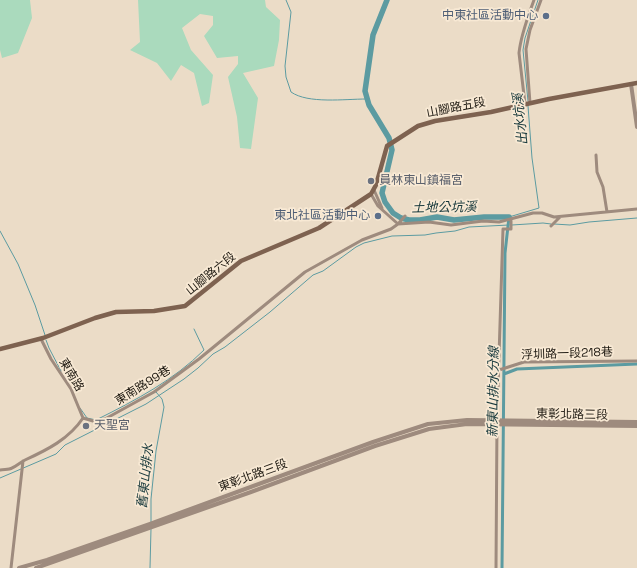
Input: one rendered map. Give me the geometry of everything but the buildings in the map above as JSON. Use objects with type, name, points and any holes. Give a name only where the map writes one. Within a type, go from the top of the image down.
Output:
[{"type":"main road","name":"山腳路五段","points":[[372,192],[387,146],[418,126],[637,83]]},
{"type":"main road","name":"山腳路六段","points":[[0,349],[42,339],[95,318],[116,312],[154,311],[185,306],[241,261],[319,228],[372,192]]},
{"type":"street","points":[[528,104],[519,53],[522,35],[534,0]]},
{"type":"street","points":[[528,104],[526,49],[530,30],[541,0]]},
{"type":"street","points":[[631,84],[637,127]]},
{"type":"street","points":[[596,155],[596,172],[604,187],[608,212]]},
{"type":"street","points":[[372,192],[378,206],[398,224],[430,222],[451,225],[483,221],[499,222],[542,213],[554,217],[560,217],[637,209]]},
{"type":"street","points":[[398,224],[405,216]]},
{"type":"street","points":[[551,226],[560,217]]},
{"type":"street","points":[[496,568],[497,422],[503,229],[511,229],[511,220]]},
{"type":"street","name":"東南路99巷","points":[[83,418],[93,421],[105,419],[168,383],[305,272],[362,240],[391,229],[398,224]]},
{"type":"street","name":"東南路","points":[[42,339],[51,359],[71,389],[83,418]]},
{"type":"street","name":"浮圳路一段218巷","points":[[499,370],[524,362],[637,361]]},
{"type":"street","points":[[0,470],[12,468],[50,448],[78,425],[83,418]]},
{"type":"street","name":"東彰北路三段","points":[[19,568],[47,560],[150,524],[373,442],[428,424],[467,420],[497,422]]},
{"type":"street","points":[[497,422],[507,422]]},
{"type":"street","name":"東彰北路三段","points":[[36,568],[401,437],[429,429],[497,422]]},
{"type":"street","name":"東彰北路三段","points":[[507,422],[637,422]]},
{"type":"street","name":"東彰北路三段","points":[[507,422],[637,426]]},
{"type":"street","points":[[11,568],[23,461]]},
{"type":"green space","points":[[0,0],[30,0],[32,18],[18,53],[2,58],[0,50]]},
{"type":"green space","points":[[138,0],[265,0],[266,7],[280,20],[279,40],[274,66],[243,73],[258,98],[251,149],[240,148],[237,117],[228,77],[238,64],[238,56],[217,58],[204,36],[213,25],[213,16],[200,14],[182,28],[191,50],[213,75],[209,103],[202,106],[194,73],[181,65],[171,81],[157,63],[130,50],[140,42]]},
{"type":"waterway","points":[[286,0],[291,12],[285,66],[286,77],[291,92],[298,96],[317,99],[366,99]]},
{"type":"waterway","name":"土地公坑溪","points":[[387,0],[373,35],[365,91],[369,105],[389,138],[392,150],[382,193],[385,202],[393,213],[401,218],[409,220],[437,217],[454,220],[484,217],[509,217]]},
{"type":"waterway","name":"出水坑溪","points":[[528,101],[523,50],[525,38],[538,0]]},
{"type":"waterway","name":"出水坑溪","points":[[509,217],[539,208],[532,158],[528,106]]},
{"type":"waterway","name":"新東山排水分線","points":[[502,568],[505,253],[509,217]]},
{"type":"waterway","points":[[554,224],[570,225],[637,218]]},
{"type":"waterway","points":[[512,225],[543,223],[551,224]]},
{"type":"waterway","points":[[0,478],[56,454],[65,445],[146,404],[184,379],[213,354],[225,347],[270,312],[313,275],[323,271],[356,247],[364,243],[392,236],[425,235],[455,231],[469,227],[509,225]]},
{"type":"waterway","points":[[0,231],[18,264],[35,305],[45,335]]},
{"type":"waterway","points":[[98,419],[154,389],[180,371],[204,350],[194,329]]},
{"type":"waterway","points":[[46,340],[61,371]]},
{"type":"waterway","points":[[504,374],[517,369],[637,364]]},
{"type":"waterway","name":"舊東山排水","points":[[151,522],[151,499],[156,451],[164,407],[162,399],[156,392]]},
{"type":"waterway","points":[[80,408],[87,418],[96,420]]},
{"type":"waterway","name":"舊東山排水","points":[[150,568],[151,529]]},
{"type":"place","name":"中東社區活動中心","points":[[546,16]]},
{"type":"place","name":"員林東山鎮福宮","points":[[371,181]]},
{"type":"place","name":"東北社區活動中心","points":[[378,216]]},
{"type":"place","name":"天聖宮","points":[[86,426]]}]
